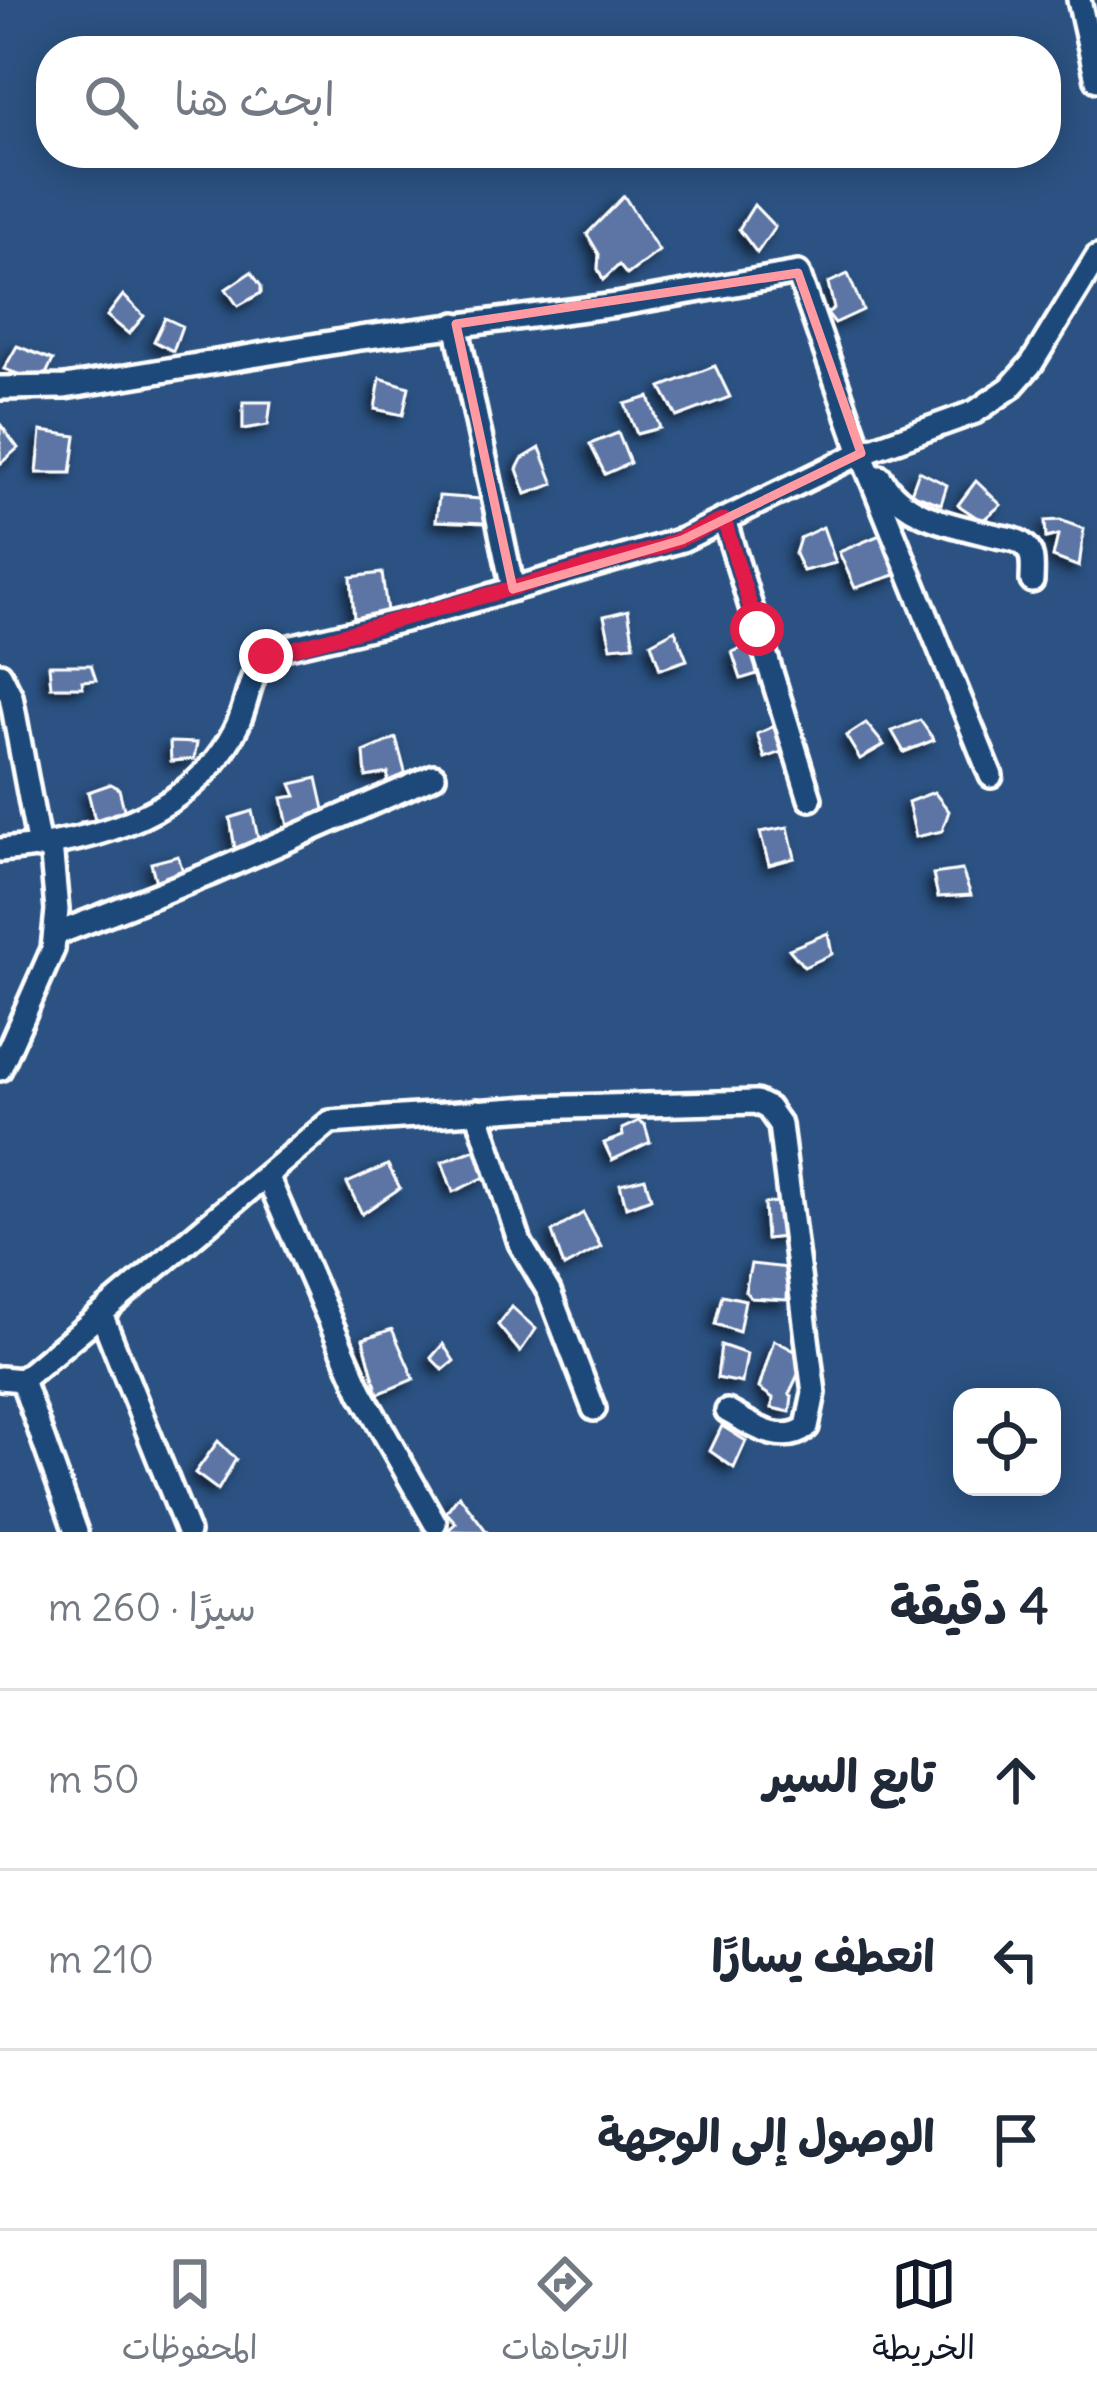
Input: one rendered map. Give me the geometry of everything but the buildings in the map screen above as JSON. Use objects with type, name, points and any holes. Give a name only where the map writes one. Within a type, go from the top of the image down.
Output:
[{"type":"street","points":[[1079,0],[1097,80]]},
{"type":"street","points":[[0,850],[45,846],[140,819],[203,775],[237,726],[256,670],[272,651],[658,548],[974,412],[1010,388],[1032,363],[1097,257]]},
{"type":"street","points":[[0,388],[53,389],[798,273],[864,461],[991,776]]},
{"type":"street","points":[[456,324],[513,589]]},
{"type":"street","points":[[864,461],[905,507],[1026,545],[1033,581]]},
{"type":"street","points":[[724,520],[810,799]]},
{"type":"street","points":[[0,674],[11,696],[45,846],[56,934],[0,1069]]},
{"type":"street","points":[[56,934],[434,776]]},
{"type":"street","points":[[76,1532],[11,1379],[102,1316],[330,1122],[478,1111],[756,1102],[776,1115],[813,1369],[812,1411],[800,1434],[780,1436],[727,1411]]},
{"type":"street","points":[[478,1111],[520,1243],[549,1292],[594,1408]]},
{"type":"street","points":[[267,1175],[361,1392],[435,1522]]},
{"type":"street","points":[[102,1316],[188,1532]]},
{"type":"highlighted area","points":[[798,273],[861,453],[682,540],[513,589],[456,324]]},
{"type":"route","points":[[266,656],[310,640],[413,618],[658,548],[724,520],[757,629]]}]
